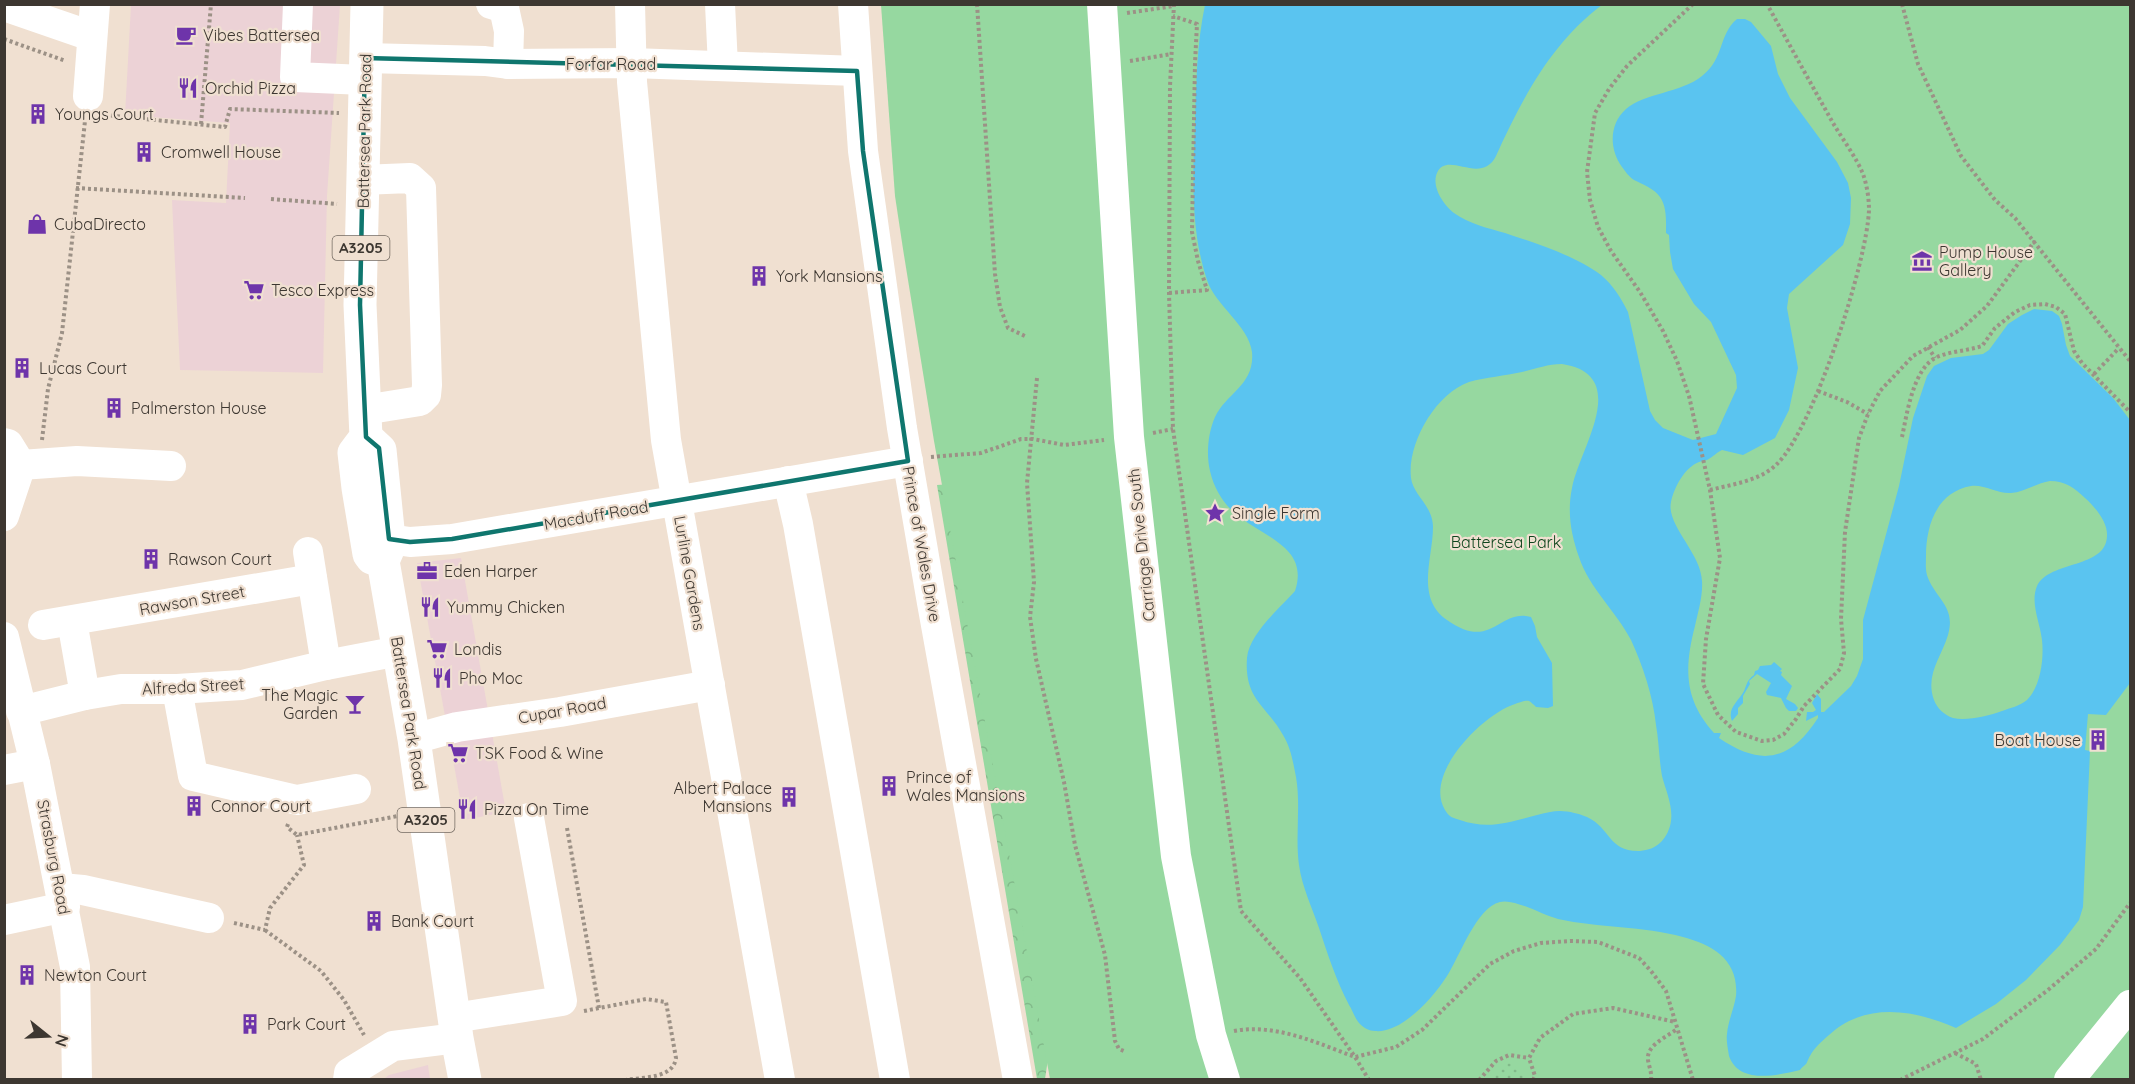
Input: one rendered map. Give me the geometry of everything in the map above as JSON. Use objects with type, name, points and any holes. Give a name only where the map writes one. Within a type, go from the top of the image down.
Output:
[{"type":"highway","name":"Battersea Park Road","points":[[367,4],[360,305],[365,424],[354,453],[369,554],[372,558],[386,550],[399,651],[465,1080]]},
{"type":"street","points":[[88,93],[95,4]]},
{"type":"street","name":"Forfar Road","points":[[298,4],[295,77],[364,69],[485,61],[508,64],[632,63],[857,71]]},
{"type":"street","name":"Lurline Gardens","points":[[630,4],[632,82],[666,440],[780,1080]]},
{"type":"street","points":[[720,4],[723,66]]},
{"type":"street","name":"Prince of Wales Drive","points":[[853,4],[863,151],[908,461],[1018,1080]]},
{"type":"street","points":[[4,6],[92,36]]},
{"type":"street","points":[[500,6],[509,31],[508,64]]},
{"type":"street","name":"Carriage Drive South","points":[[1102,10],[1129,437],[1176,856],[1213,1041],[1225,1080]]},
{"type":"street","points":[[362,192],[410,178],[421,188],[427,385],[426,395],[420,401],[365,424]]},
{"type":"street","points":[[4,516],[21,457],[171,466]]},
{"type":"street","name":"Macduff Road","points":[[386,550],[410,542],[452,539],[908,461]]},
{"type":"street","points":[[788,481],[798,524],[895,1080]]},
{"type":"street","name":"Rawson Street","points":[[43,625],[72,621],[310,566],[326,664]]},
{"type":"street","points":[[72,621],[85,695]]},
{"type":"street","name":"Strasburg Road","points":[[4,637],[35,764],[75,967],[77,1080]]},
{"type":"street","name":"Alfreda Street","points":[[21,711],[85,695],[121,689],[177,689],[242,685],[326,664],[399,651]]},
{"type":"street","name":"Cupar Road","points":[[414,739],[457,727],[710,684]]},
{"type":"street","points":[[177,689],[193,776],[297,800],[356,789]]},
{"type":"street","points":[[4,770],[35,764]]},
{"type":"street","points":[[348,1080],[349,1073],[393,1046],[562,1001],[529,818]]},
{"type":"street","points":[[4,920],[83,890],[209,918]]},
{"type":"street","points":[[2069,1080],[2130,1005]]},
{"type":"path","points":[[201,124],[211,4]]},
{"type":"path","points":[[977,4],[995,274],[1000,307],[1008,328],[1027,337]]},
{"type":"path","points":[[1693,4],[1627,66],[1609,89],[1595,113],[1587,172],[1590,200],[1598,227],[1663,332],[1677,361],[1689,396],[1710,490],[1720,558],[1706,639],[1703,684],[1718,715],[1736,732],[1762,741],[1773,740],[1784,734],[1804,706],[1840,669],[1844,653],[1841,609],[1849,495],[1860,438],[1868,414],[1880,391],[1913,356],[1960,330],[1987,306],[2034,242]]},
{"type":"path","points":[[1710,490],[1744,482],[1769,472],[1791,447],[1818,391],[1840,330],[1862,253],[1869,210],[1863,174],[1767,4]]},
{"type":"path","points":[[1902,4],[1918,64],[1960,156],[1995,200],[2015,218],[2130,361]]},
{"type":"path","points":[[1102,10],[1174,5],[1171,54],[1169,293],[1173,429],[1241,911],[1300,978],[1369,1080]]},
{"type":"path","points":[[1169,293],[1207,290],[1192,231],[1197,24],[1173,16]]},
{"type":"path","points":[[4,39],[88,93],[201,124],[225,127],[230,109],[363,114]]},
{"type":"path","points":[[1105,65],[1171,54]]},
{"type":"path","points":[[21,457],[48,389],[62,333],[88,93]]},
{"type":"path","points":[[76,188],[245,198]]},
{"type":"path","points":[[271,199],[362,192]]},
{"type":"path","points":[[1902,437],[1915,386],[1924,367],[1935,358],[1959,350],[1982,346],[1995,328],[2014,312],[2030,305],[2045,304],[2056,307],[2065,314],[2074,351],[2130,409]]},
{"type":"path","points":[[1928,346],[1935,358]]},
{"type":"path","points":[[2094,374],[2119,348]]},
{"type":"path","points":[[1037,378],[1028,483],[1034,582],[1030,617],[1036,659],[1064,782],[1075,845],[1105,955],[1116,1041],[1119,1049],[1126,1052]]},
{"type":"path","points":[[1818,391],[1847,402],[1868,414]]},
{"type":"path","points":[[908,461],[923,456],[981,453],[1014,441],[1033,439],[1064,445],[1129,437]]},
{"type":"path","points":[[265,930],[270,908],[304,865],[297,835],[287,827],[293,810],[288,798]]},
{"type":"path","points":[[297,835],[425,811]]},
{"type":"path","points":[[567,828],[599,1008]]},
{"type":"path","points":[[1900,1080],[1983,1039],[2048,990],[2096,949],[2130,903]]},
{"type":"path","points":[[209,918],[265,930],[321,971],[344,1000],[376,1057]]},
{"type":"path","points":[[1213,1041],[1246,1029],[1279,1031],[1355,1057],[1396,1047],[1422,1030],[1490,964],[1514,951],[1541,943],[1598,942],[1639,958],[1666,991],[1694,1080]]},
{"type":"path","points":[[576,1012],[646,999],[666,1002],[676,1058],[675,1065],[671,1070],[662,1074],[626,1080]]},
{"type":"path","points":[[1533,1080],[1535,1076],[1529,1058],[1540,1038],[1573,1014],[1613,1008],[1675,1022]]},
{"type":"path","points":[[1651,1080],[1652,1072],[1647,1056],[1652,1047],[1677,1029]]},
{"type":"path","points":[[1954,1052],[1976,1065],[1982,1080]]},
{"type":"path","points":[[1479,1080],[1496,1061],[1509,1055],[1529,1058]]},
{"type":"highlighted area","points":[[365,58],[857,71],[863,151],[908,461],[452,539],[410,542],[389,539],[379,448],[366,437],[360,305]]},
{"type":"shaded area","points":[[131,5],[340,5],[327,196],[323,373],[180,370],[172,200],[226,203],[230,123],[125,115]]},
{"type":"shaded area","points":[[461,558],[506,812],[464,820],[417,563]]},
{"type":"shaded area","points":[[428,1065],[430,1079],[384,1079],[389,1075]]},
{"type":"green space","name":"Battersea Park","points":[[881,5],[2130,5],[2130,1079],[1050,1079],[934,441],[903,249],[895,196]]},
{"type":"green space","points":[[980,482],[1054,1019],[1045,1079],[1037,1079],[937,485]]},
{"type":"green space","points":[[1509,1061],[1525,1077],[1523,1079],[1492,1079]]},
{"type":"water","points":[[1205,5],[1602,5],[1584,20],[1553,54],[1528,93],[1490,164],[1482,168],[1456,165],[1442,167],[1437,173],[1437,190],[1450,210],[1460,217],[1568,256],[1601,275],[1616,292],[1628,312],[1650,411],[1655,420],[1663,428],[1693,440],[1716,434],[1737,388],[1736,375],[1711,322],[1694,304],[1673,269],[1669,235],[1666,233],[1664,205],[1658,194],[1632,179],[1622,167],[1613,145],[1614,129],[1620,115],[1634,104],[1684,86],[1702,76],[1714,62],[1727,32],[1737,19],[1751,22],[1771,46],[1778,74],[1790,98],[1837,162],[1848,183],[1851,198],[1850,224],[1843,245],[1789,294],[1787,308],[1798,368],[1789,410],[1775,438],[1743,455],[1722,450],[1694,465],[1681,479],[1671,502],[1674,520],[1696,560],[1702,581],[1701,598],[1689,656],[1688,670],[1692,696],[1704,721],[1714,733],[1721,733],[1719,738],[1749,753],[1762,756],[1786,751],[1797,743],[1818,718],[1818,715],[1806,721],[1807,712],[1816,710],[1812,703],[1817,694],[1821,699],[1821,712],[1824,712],[1851,686],[1857,676],[1863,659],[1863,620],[1899,486],[1913,418],[1927,376],[1934,366],[1951,358],[1983,354],[1989,350],[2008,324],[2034,309],[2052,311],[2059,316],[2070,356],[2113,398],[2130,420],[2130,683],[2106,715],[2088,714],[2085,750],[2090,751],[2083,907],[2079,920],[2060,945],[2026,980],[1996,1004],[1956,1028],[1908,1013],[1875,1013],[1859,1017],[1843,1024],[1829,1035],[1816,1047],[1800,1070],[1759,1076],[1741,1071],[1729,1056],[1727,1034],[1736,996],[1736,983],[1728,964],[1714,950],[1694,940],[1668,933],[1558,919],[1506,901],[1491,906],[1483,913],[1443,982],[1411,1016],[1391,1029],[1383,1031],[1369,1030],[1358,1022],[1336,977],[1302,881],[1298,854],[1297,788],[1290,750],[1286,740],[1253,692],[1247,672],[1247,658],[1253,640],[1266,622],[1295,591],[1298,576],[1296,563],[1280,544],[1235,513],[1226,504],[1216,489],[1209,464],[1209,437],[1215,417],[1245,381],[1252,363],[1252,352],[1245,333],[1217,298],[1207,280],[1195,222],[1197,63]],"holes":[[[1562,364],[1583,371],[1594,383],[1598,398],[1591,435],[1572,488],[1570,515],[1574,540],[1583,568],[1625,629],[1643,671],[1653,703],[1662,776],[1670,804],[1671,821],[1666,835],[1656,846],[1643,851],[1622,848],[1615,844],[1595,822],[1574,813],[1549,812],[1490,825],[1470,823],[1453,818],[1448,814],[1440,796],[1442,780],[1449,763],[1473,732],[1487,720],[1502,710],[1524,701],[1529,701],[1536,707],[1553,706],[1552,663],[1537,637],[1531,617],[1511,618],[1485,631],[1475,632],[1462,629],[1437,611],[1431,601],[1428,577],[1433,527],[1430,513],[1415,490],[1411,478],[1414,450],[1426,422],[1435,409],[1457,388],[1475,380]],[[2050,481],[2060,482],[2073,488],[2097,510],[2107,531],[2104,547],[2088,559],[2053,572],[2037,586],[2035,599],[2042,640],[2042,663],[2036,687],[2027,700],[2015,707],[1984,716],[1965,719],[1950,717],[1937,706],[1931,683],[1950,625],[1948,610],[1926,573],[1928,533],[1931,522],[1942,503],[1959,489],[1976,486],[2011,493]]]},
{"type":"water","points":[[1774,662],[1782,669],[1781,675],[1792,686],[1786,699],[1795,704],[1798,708],[1796,711],[1789,711],[1781,698],[1767,695],[1766,692],[1771,683],[1757,674],[1749,681],[1750,684],[1743,696],[1743,703],[1732,721],[1732,709],[1755,671],[1760,666],[1771,665]]},
{"type":"place","name":"Vibes Battersea","points":[[186,35]]},
{"type":"place","name":"Orchid Pizza","points":[[188,88]]},
{"type":"place","name":"Youngs Court","points":[[38,114]]},
{"type":"place","name":"Cromwell House","points":[[144,152]]},
{"type":"place","name":"CubaDirecto","points":[[37,224]]},
{"type":"place","name":"Pump House Gallery","points":[[1922,261]]},
{"type":"place","name":"York Mansions","points":[[759,276]]},
{"type":"place","name":"Tesco Express","points":[[254,290]]},
{"type":"place","name":"Lucas Court","points":[[22,368]]},
{"type":"place","name":"Palmerston House","points":[[114,408]]},
{"type":"place","name":"Single Form","points":[[1215,513]]},
{"type":"place","name":"Rawson Court","points":[[151,559]]},
{"type":"place","name":"Eden Harper","points":[[427,571]]},
{"type":"place","name":"Yummy Chicken","points":[[430,607]]},
{"type":"place","name":"Londis","points":[[437,649]]},
{"type":"place","name":"Pho Moc","points":[[442,678]]},
{"type":"place","name":"The Magic Garden","points":[[355,704]]},
{"type":"place","name":"Boat House","points":[[2098,740]]},
{"type":"place","name":"TSK Food & Wine","points":[[458,753]]},
{"type":"place","name":"Prince of Wales Mansions","points":[[889,786]]},
{"type":"place","name":"Albert Palace Mansions","points":[[789,797]]},
{"type":"place","name":"Connor Court","points":[[194,806]]},
{"type":"place","name":"Pizza On Time","points":[[467,809]]},
{"type":"place","name":"Bank Court","points":[[374,921]]},
{"type":"place","name":"Newton Court","points":[[27,975]]},
{"type":"place","name":"Park Court","points":[[250,1024]]}]
